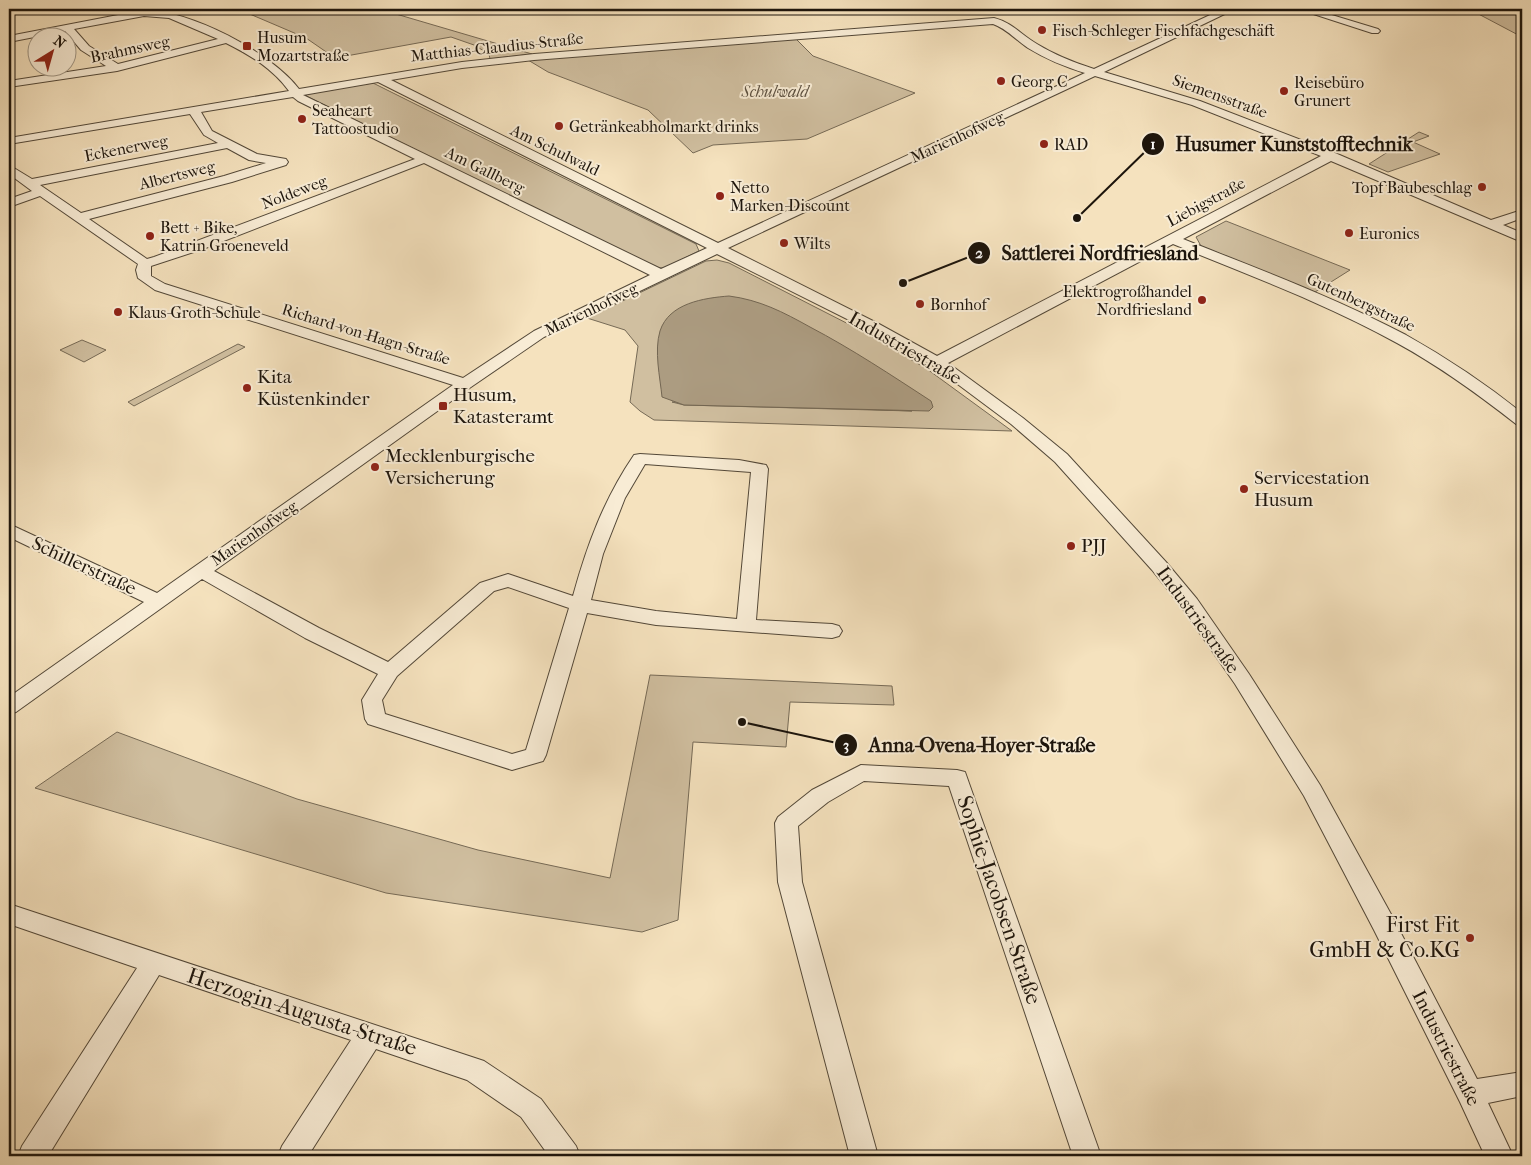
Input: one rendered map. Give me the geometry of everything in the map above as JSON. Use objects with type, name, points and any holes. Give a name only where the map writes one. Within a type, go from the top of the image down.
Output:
[{"type":"street","name":"Marienhofweg","points":[[9,707],[465,384],[539,334],[592,307],[1230,9]]},
{"type":"street","points":[[1303,9],[1375,31]]},
{"type":"street","name":"Am Gallberg","points":[[73,28],[138,14],[156,12],[172,16],[226,40],[270,65],[302,99],[662,275]]},
{"type":"street","name":"Siemensstraße","points":[[994,21],[1006,25],[1031,45],[1064,62],[1196,103],[1331,156],[1522,238]]},
{"type":"street","name":"Matthias-Claudius-Straße","points":[[9,141],[461,65],[534,57],[994,21]]},
{"type":"street","name":"Am Gallberg","points":[[9,40],[28,36]]},
{"type":"street","points":[[78,39],[90,51],[117,68]]},
{"type":"street","name":"Brahmsweg","points":[[9,84],[117,68],[164,58],[226,40]]},
{"type":"street","name":"Am Schulwald","points":[[378,78],[718,249]]},
{"type":"street","points":[[194,109],[208,133],[229,144]]},
{"type":"street","name":"Albertsweg","points":[[80,217],[228,179],[282,162],[253,157],[229,144]]},
{"type":"street","name":"Eckenerweg","points":[[30,183],[229,144]]},
{"type":"street","name":"Liebigstraße","points":[[937,362],[1331,156]]},
{"type":"street","name":"Noldeweg","points":[[146,263],[182,252],[425,159]]},
{"type":"street","points":[[9,169],[146,263]]},
{"type":"street","points":[[9,204],[43,192]]},
{"type":"street","points":[[1493,224],[1522,214]]},
{"type":"street","name":"Gutenbergstraße","points":[[1172,239],[1333,306],[1383,329],[1433,357],[1478,387],[1522,421]]},
{"type":"street","name":"Industriestraße","points":[[718,249],[874,327],[937,362],[1017,421],[1076,472],[1159,566],[1190,604],[1242,679],[1312,792],[1383,924],[1470,1093],[1499,1156]]},
{"type":"street","name":"Richard-von-Hagn-Straße","points":[[146,263],[143,274],[145,278],[160,288],[465,384]]},
{"type":"street","points":[[746,626],[760,469],[739,465],[640,459],[616,498],[594,554],[580,605],[535,755],[512,762],[375,719],[372,700],[390,671],[487,586],[508,580],[580,605],[656,618],[746,626],[832,631]]},
{"type":"street","name":"Schillerstraße","points":[[9,530],[159,601]]},
{"type":"street","points":[[201,571],[312,633],[390,671]]},
{"type":"street","name":"Sophie-Jacobsen-Straße","points":[[864,1156],[790,882],[786,823],[820,796],[861,773],[957,778],[1087,1156]]},
{"type":"street","name":"Herzogin-Augusta-Straße","points":[[9,914],[475,1070],[532,1108],[566,1156]]},
{"type":"street","points":[[32,1156],[154,962]]},
{"type":"street","points":[[292,1156],[369,1036]]},
{"type":"street","points":[[1470,1093],[1522,1084]]},
{"type":"green space","points":[[238,9],[379,9],[532,54],[490,59],[489,54],[474,45],[451,37],[335,58],[306,38]]},
{"type":"green space","points":[[1469,9],[1522,9],[1522,37]]},
{"type":"green space","name":"Schulwald","points":[[796,39],[813,56],[915,93],[807,139],[713,145],[693,153],[648,110],[548,72],[528,60]]},
{"type":"green space","points":[[373,83],[696,244],[699,251],[664,268],[658,268],[304,95],[306,93]]},
{"type":"green space","points":[[1419,132],[1429,136],[1413,142],[1440,154],[1388,172],[1369,164]]},
{"type":"green space","points":[[1226,221],[1350,270],[1315,292],[1201,246],[1196,237]]},
{"type":"green space","points":[[717,260],[729,263],[864,332],[927,369],[1012,431],[654,420],[630,402],[638,346],[625,330],[587,318],[706,261]],"holes":[[[672,402],[912,411],[684,405]]]},
{"type":"green space","points":[[82,340],[106,350],[84,362],[60,350]]},
{"type":"green space","points":[[238,344],[245,347],[134,406],[128,402]]},
{"type":"green space","points":[[650,675],[892,686],[894,705],[790,702],[786,747],[693,742],[678,920],[642,932],[386,893],[35,788],[117,732],[297,799],[478,850],[610,878]]},
{"type":"shaded area","points":[[729,296],[751,300],[771,307],[826,335],[931,401],[933,407],[929,411],[684,405],[662,397],[658,364],[658,339],[665,322],[679,308],[709,298]]},
{"type":"place","name":"Fisch-Schleger Fischfachgeschäft","points":[[1042,30]]},
{"type":"place","name":"Husum Mozartstraße","points":[[247,46]]},
{"type":"place","name":"Georg C","points":[[1001,81]]},
{"type":"place","name":"Reisebüro Grunert","points":[[1284,91]]},
{"type":"place","name":"Seaheart Tattoostudio","points":[[302,119]]},
{"type":"place","name":"Getränkeabholmarkt drinks","points":[[559,126]]},
{"type":"place","name":"RAD","points":[[1044,144]]},
{"type":"place","name":"Topf Baubeschlag","points":[[1482,187]]},
{"type":"place","name":"Netto Marken-Discount","points":[[720,196]]},
{"type":"place","name":"Husumer Kunststofftechnik","points":[[1077,218]]},
{"type":"place","name":"Euronics","points":[[1349,233]]},
{"type":"place","name":"Bett + Bike, Katrin Groeneveld","points":[[150,236]]},
{"type":"place","name":"Wilts","points":[[784,243]]},
{"type":"place","name":"Sattlerei Nordfriesland","points":[[903,283]]},
{"type":"place","name":"Elektrogroßhandel Nordfriesland","points":[[1202,300]]},
{"type":"place","name":"Bornhof","points":[[920,304]]},
{"type":"place","name":"Klaus-Groth-Schule","points":[[118,312]]},
{"type":"place","name":"Kita Küstenkinder","points":[[247,388]]},
{"type":"place","name":"Husum, Katasteramt","points":[[443,406]]},
{"type":"place","name":"Mecklenburgische Versicherung","points":[[375,467]]},
{"type":"place","name":"Servicestation Husum","points":[[1244,489]]},
{"type":"place","name":"PJJ","points":[[1071,546]]},
{"type":"place","name":"Anna-Ovena-Hoyer-Straße","points":[[742,722]]},
{"type":"place","name":"First Fit GmbH & Co.KG","points":[[1470,938]]}]
